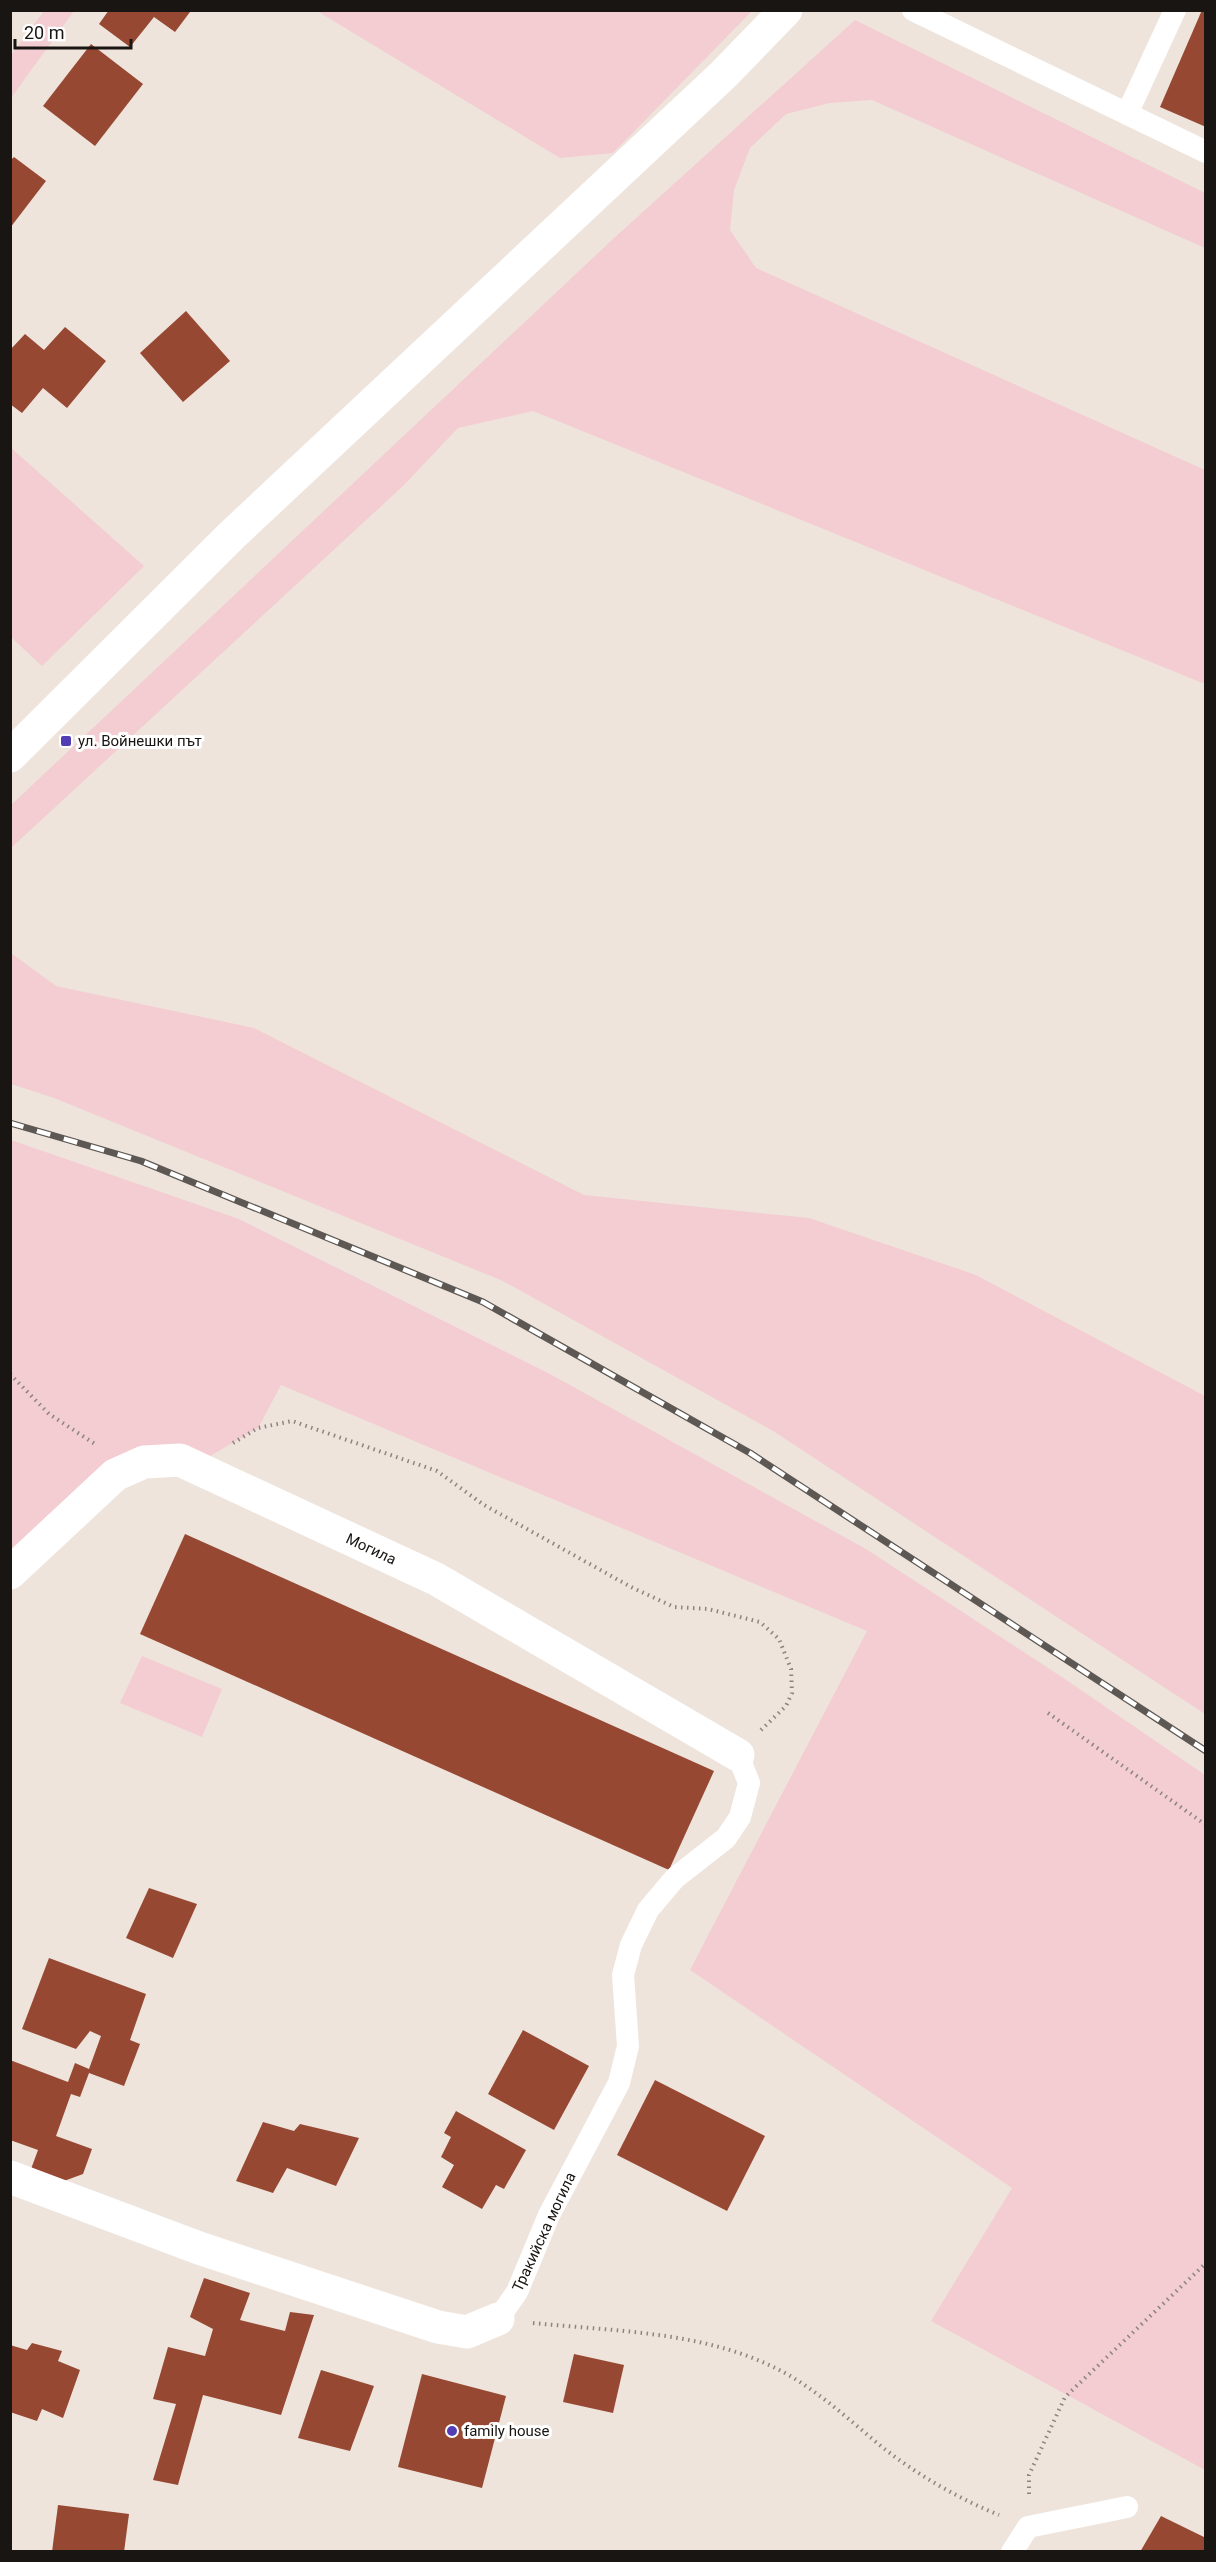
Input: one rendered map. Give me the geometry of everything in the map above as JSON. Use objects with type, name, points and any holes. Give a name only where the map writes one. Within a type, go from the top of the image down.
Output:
[{"type":"street","points":[[10,756],[231,536],[714,83],[786,10]]},
{"type":"street","name":"Могила","points":[[10,1573],[115,1475],[144,1462],[180,1460],[436,1579],[738,1755]]},
{"type":"street","points":[[10,2177],[199,2248],[438,2327],[467,2332],[498,2319]]},
{"type":"lane","points":[[913,10],[1206,152]]},
{"type":"lane","points":[[1127,114],[1175,10]]},
{"type":"lane","name":"Тракийска могила","points":[[498,2319],[517,2292],[549,2215],[619,2083],[628,2046],[623,1975],[631,1945],[648,1910],[675,1878],[726,1838],[740,1817],[749,1783],[738,1755]]},
{"type":"lane","points":[[1012,2552],[1028,2527],[1127,2507]]},
{"type":"path","points":[[10,1374],[49,1414],[131,1467]]},
{"type":"path","points":[[193,1466],[258,1428],[292,1421],[437,1471],[484,1505],[631,1587],[674,1607],[708,1609],[760,1622],[779,1639],[791,1669],[792,1693],[786,1706],[753,1736],[738,1755]]},
{"type":"path","points":[[1048,1713],[1206,1825]]},
{"type":"path","points":[[498,2319],[702,2340],[741,2353],[792,2377],[842,2413],[883,2448],[953,2495],[1028,2527],[1029,2475],[1065,2397],[1206,2263]]},
{"type":"shaded area","points":[[44,11],[74,11],[11,98],[11,55]]},
{"type":"shaded area","points":[[317,11],[752,11],[613,153],[560,158]]},
{"type":"shaded area","points":[[855,20],[1205,193],[1205,248],[872,100],[830,103],[786,114],[750,148],[734,190],[730,230],[756,268],[1205,470],[1205,684],[533,411],[458,428],[404,485],[11,848],[11,805],[613,239]]},
{"type":"shaded area","points":[[10,447],[144,566],[42,666],[11,637]]},
{"type":"shaded area","points":[[11,953],[56,986],[254,1028],[584,1195],[809,1218],[976,1275],[1205,1396],[1205,1714],[773,1431],[503,1281],[54,1098],[11,1084]]},
{"type":"shaded area","points":[[11,1140],[239,1219],[550,1374],[866,1549],[1062,1677],[1205,1775],[1205,2470],[931,2321],[1012,2188],[690,1970],[867,1631],[281,1385],[258,1428],[193,1466],[144,1462],[11,1573]]},
{"type":"shaded area","points":[[142,1656],[222,1689],[202,1737],[120,1703]]},
{"type":"building","points":[[109,10],[188,10],[190,12],[175,32],[154,17],[130,47],[99,24]]},
{"type":"building","points":[[1202,10],[1206,10],[1206,127],[1160,107]]},
{"type":"building","points":[[91,44],[143,84],[95,146],[43,106]]},
{"type":"building","points":[[14,157],[46,181],[10,228],[10,161]]},
{"type":"building","points":[[186,311],[230,361],[183,402],[140,353]]},
{"type":"building","points":[[65,327],[106,361],[67,408],[43,388],[22,413],[10,404],[10,350],[25,334],[44,350]]},
{"type":"building","points":[[185,1534],[714,1771],[669,1870],[140,1634]]},
{"type":"building","points":[[149,1888],[197,1904],[173,1958],[126,1938]]},
{"type":"building","points":[[49,1958],[146,1994],[130,2040],[140,2044],[124,2086],[89,2073],[80,2097],[71,2094],[56,2136],[92,2149],[83,2174],[64,2181],[31,2169],[38,2150],[10,2140],[10,2060],[68,2082],[75,2063],[89,2069],[101,2036],[90,2031],[76,2049],[22,2029]]},
{"type":"building","points":[[523,2030],[589,2066],[554,2130],[488,2094]]},
{"type":"building","points":[[655,2080],[765,2136],[727,2211],[617,2155]]},
{"type":"building","points":[[456,2111],[526,2150],[504,2189],[496,2185],[482,2209],[442,2187],[454,2165],[441,2157],[451,2137],[444,2133]]},
{"type":"building","points":[[263,2122],[294,2131],[300,2124],[359,2138],[336,2186],[287,2168],[273,2193],[236,2181]]},
{"type":"building","points":[[204,2278],[250,2293],[240,2320],[285,2331],[290,2312],[314,2315],[281,2415],[203,2395],[178,2485],[153,2480],[176,2404],[153,2399],[168,2347],[205,2356],[213,2329],[190,2317]]},
{"type":"building","points":[[32,2343],[62,2351],[58,2361],[80,2370],[63,2418],[42,2409],[37,2421],[10,2412],[10,2345],[27,2350]]},
{"type":"building","points":[[574,2354],[624,2365],[613,2413],[563,2402]]},
{"type":"building","points":[[321,2370],[374,2386],[350,2451],[298,2438]]},
{"type":"building","name":"family house","points":[[422,2374],[506,2396],[482,2488],[398,2467]]},
{"type":"building","points":[[58,2505],[129,2514],[124,2552],[52,2552]]},
{"type":"building","points":[[1161,2516],[1206,2538],[1206,2552],[1140,2552]]},
{"type":"railway","points":[[10,1123],[141,1161],[483,1302],[750,1453],[1206,1751]]},
{"type":"place","name":"ул. Войнешки път","points":[[66,741]]},
{"type":"place","name":"family house","points":[[452,2431]]}]
